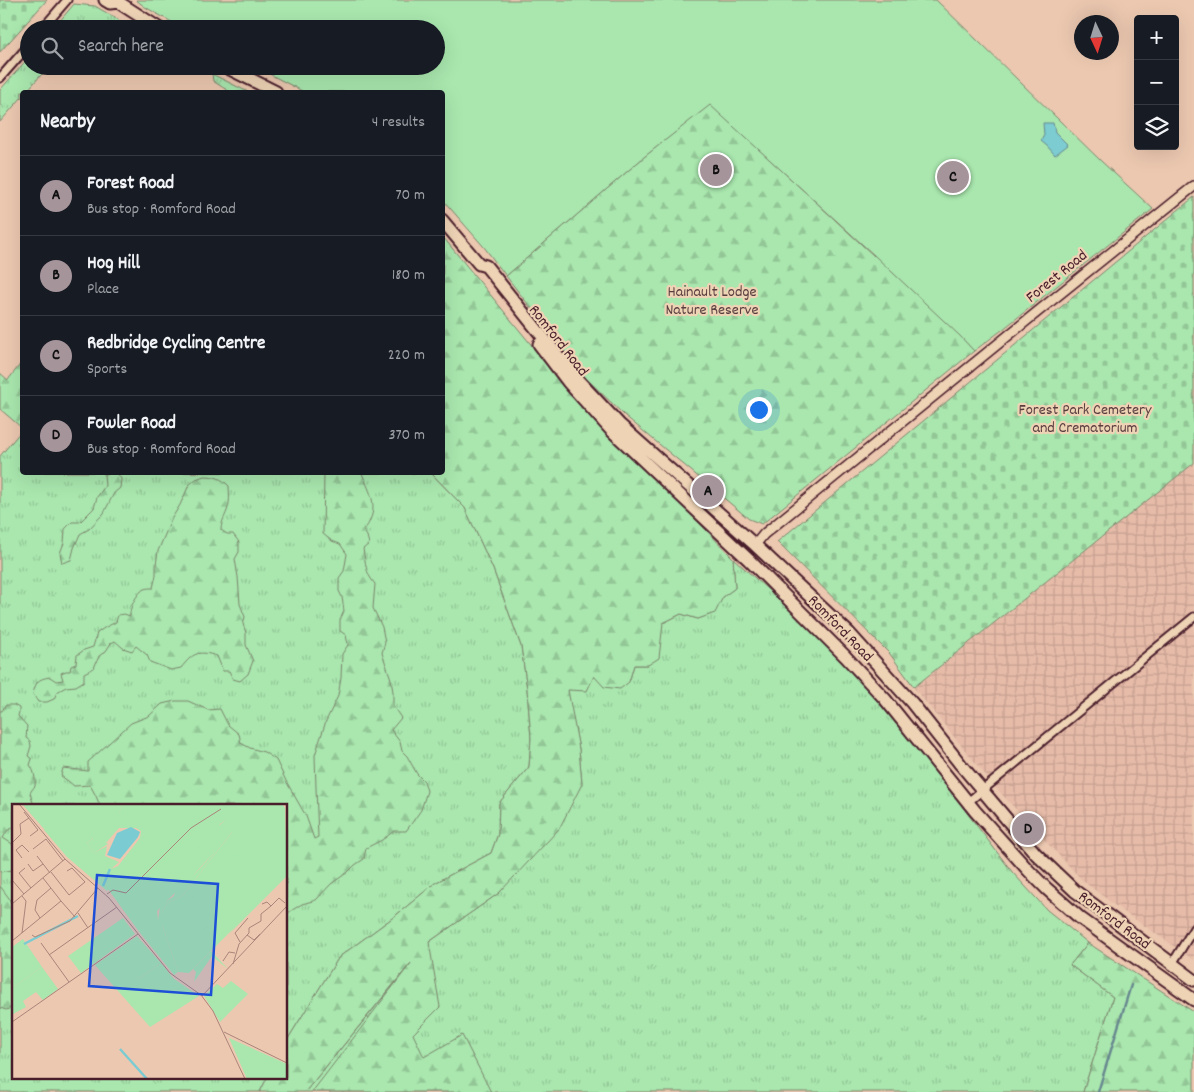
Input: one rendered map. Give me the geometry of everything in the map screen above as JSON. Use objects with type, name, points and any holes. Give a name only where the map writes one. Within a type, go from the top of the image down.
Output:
[{"type":"main road","points":[[105,0],[111,3],[118,1],[146,20]]},
{"type":"main road","points":[[242,75],[272,90]]},
{"type":"main road","name":"Romford Road","points":[[445,224],[479,264],[479,268],[568,382],[611,430],[749,560],[845,656],[885,699],[968,802],[1019,860],[1047,889],[1080,918],[1194,1000]]},
{"type":"main road","name":"Romford Road","points":[[479,264],[486,266],[574,376],[619,424],[755,545],[849,633],[912,703],[961,765],[1056,875],[1092,905],[1194,980]]},
{"type":"street","points":[[50,20],[67,0]]},
{"type":"street","points":[[0,78],[20,55]]},
{"type":"street","name":"Forest Road","points":[[755,545],[764,534],[1194,186]]},
{"type":"street","points":[[968,802],[1194,617]]},
{"type":"street","points":[[1172,964],[1194,928]]},
{"type":"shaded area","points":[[1194,463],[1194,960],[1083,881],[996,788],[914,688]]},
{"type":"green space","points":[[0,0],[47,0],[29,20],[20,20],[20,30],[0,52]]},
{"type":"green space","points":[[136,0],[936,0],[1102,162],[1153,209],[974,351],[875,256],[710,105],[644,157],[506,276],[484,247],[445,202],[445,90],[300,90],[271,75],[445,75],[445,20],[168,20]]},
{"type":"green space","points":[[74,4],[95,6],[119,20],[61,20]]},
{"type":"green space","points":[[20,67],[20,75],[41,75],[28,90],[20,90],[20,99],[0,122],[0,90]]},
{"type":"green space","points":[[212,75],[214,75],[244,90],[227,90],[213,81]]},
{"type":"green space","name":"Hainault Lodge Nature Reserve","points":[[710,104],[874,256],[882,246],[974,351],[762,524],[749,519],[624,415],[586,378],[506,276],[644,157]]},
{"type":"green space","name":"Forest Park Cemetery and Crematorium","points":[[1194,197],[1194,463],[914,687],[890,654],[777,542]]},
{"type":"green space","points":[[445,239],[588,414],[678,501],[733,558],[735,588],[723,597],[715,613],[698,619],[681,614],[663,623],[659,658],[648,665],[634,665],[629,682],[620,689],[604,687],[594,676],[587,691],[568,690],[579,749],[582,784],[559,829],[499,893],[429,942],[440,1007],[413,1034],[424,1057],[462,1035],[491,1092],[312,1092],[411,963],[305,1092],[260,1092],[266,1080],[288,1080],[288,1039],[339,957],[395,916],[435,883],[491,853],[498,834],[499,803],[529,767],[531,738],[521,646],[493,569],[465,508],[433,475],[445,475]]},
{"type":"green space","points":[[20,365],[20,426],[0,409],[0,373],[8,380]]},
{"type":"green space","points":[[20,432],[20,475],[433,475],[465,508],[493,569],[521,646],[531,738],[529,767],[499,803],[498,834],[491,853],[435,883],[395,916],[339,957],[288,1039],[288,804],[12,804],[12,1080],[266,1080],[260,1092],[0,1092],[0,456]]},
{"type":"green space","points":[[104,475],[119,475],[121,479],[120,488],[114,493],[104,513],[89,529],[80,534],[71,560],[62,563],[60,553],[64,543],[65,529],[72,522],[80,522],[94,508],[97,497],[105,486]]},
{"type":"green space","points":[[324,475],[363,475],[373,502],[372,514],[368,525],[363,530],[369,544],[363,549],[365,563],[375,584],[373,608],[382,627],[385,642],[382,653],[391,679],[393,706],[401,718],[391,730],[400,742],[402,751],[417,774],[424,781],[427,791],[421,810],[406,831],[394,831],[366,848],[364,859],[331,884],[316,900],[302,904],[288,913],[288,804],[99,804],[90,785],[74,786],[61,776],[63,768],[88,771],[88,762],[131,723],[149,716],[162,704],[188,701],[208,710],[220,709],[228,725],[239,734],[241,743],[264,752],[276,760],[306,816],[314,839],[318,837],[315,755],[326,721],[338,696],[342,654],[348,645],[346,635],[340,631],[340,620],[344,611],[339,591],[339,578],[344,571],[347,554],[340,544],[323,534]]},
{"type":"green space","points":[[204,476],[218,478],[229,486],[228,507],[221,530],[227,534],[233,534],[239,542],[239,552],[235,559],[240,604],[245,617],[243,624],[246,633],[246,645],[253,661],[248,674],[240,681],[233,679],[229,671],[223,671],[217,656],[205,653],[196,654],[181,668],[171,670],[150,662],[147,655],[136,646],[132,651],[123,648],[115,641],[99,656],[94,668],[84,673],[84,681],[76,686],[66,687],[57,692],[54,699],[47,702],[38,702],[33,694],[38,682],[50,677],[56,681],[63,680],[61,673],[70,671],[71,666],[76,664],[77,655],[93,647],[97,633],[116,622],[118,615],[130,616],[136,597],[144,589],[153,588],[158,551],[172,518],[189,485],[196,479]]},
{"type":"green space","points":[[733,558],[800,619],[867,689],[925,758],[1013,873],[1047,910],[1088,943],[1070,965],[1113,997],[1083,1092],[305,1092],[429,942],[499,893],[582,784],[579,749],[567,690],[594,676],[629,682],[634,665],[648,665],[663,623],[681,614],[698,619],[714,613],[723,597],[735,588]]},
{"type":"green space","points":[[14,705],[19,708],[18,716],[27,726],[26,738],[30,741],[31,746],[28,756],[32,759],[30,765],[34,772],[35,786],[30,793],[33,804],[12,804],[12,828],[7,831],[3,838],[12,844],[12,870],[0,872],[0,711],[5,706]]},
{"type":"green space","points":[[0,886],[12,905],[12,1008],[6,1010],[0,1008]]},
{"type":"green space","points":[[1088,943],[1194,1012],[1194,1092],[1083,1092],[1113,997],[1070,965]]},
{"type":"water","points":[[1043,123],[1053,123],[1055,132],[1068,145],[1055,155],[1041,141],[1044,135]]},
{"type":"waterway","points":[[1098,1092],[1131,985]]},
{"type":"place","name":"Hog Hill","points":[[716,170]]},
{"type":"place","name":"Redbridge Cycling Centre","points":[[953,177]]},
{"type":"place","name":"Forest Road","points":[[708,491]]},
{"type":"place","name":"Fowler Road","points":[[1028,829]]}]
